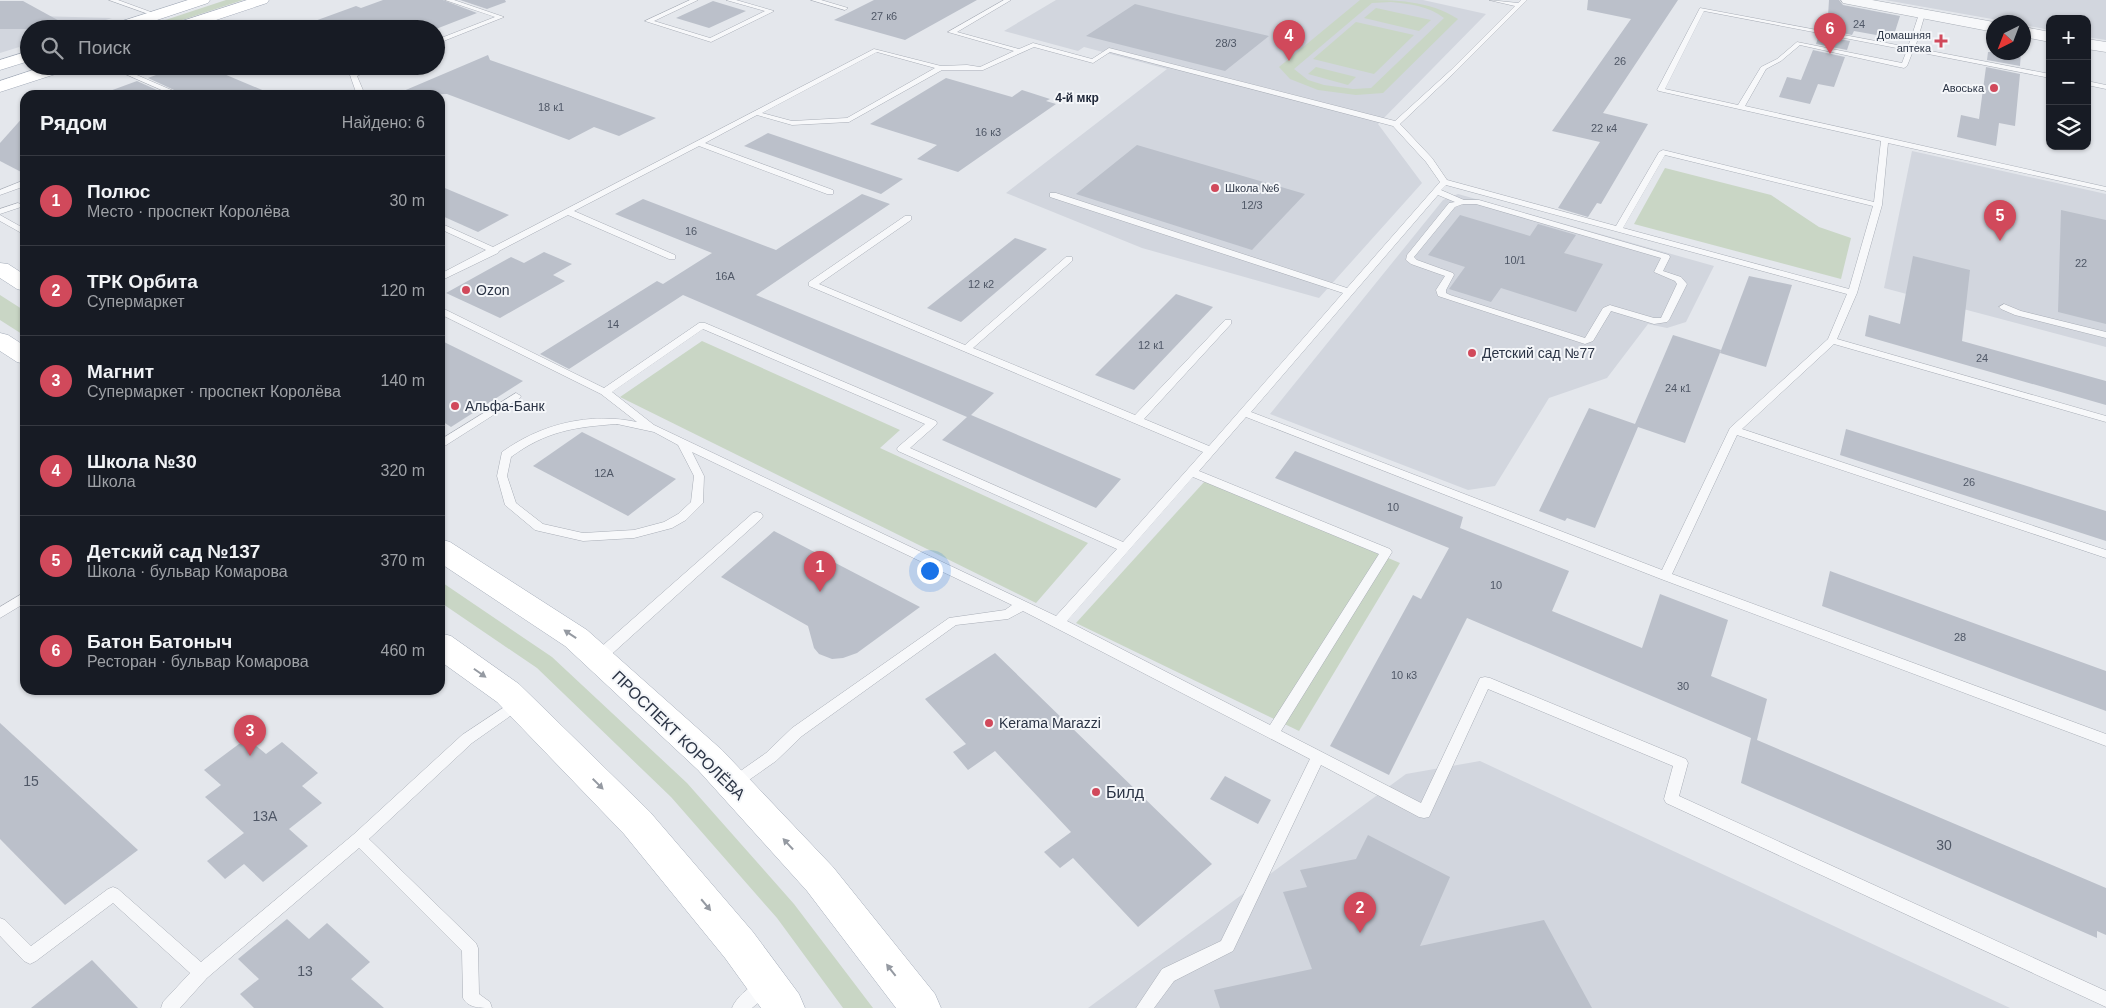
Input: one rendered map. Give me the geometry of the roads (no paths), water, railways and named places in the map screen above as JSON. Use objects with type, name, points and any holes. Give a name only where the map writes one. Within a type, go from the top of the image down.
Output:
[{"type":"main road","points":[[141,20],[203,0]]},
{"type":"main road","points":[[202,20],[262,0]]},
{"type":"main road","points":[[0,66],[20,59]]},
{"type":"main road","points":[[0,87],[35,75]]},
{"type":"main road","points":[[0,269],[20,281]]},
{"type":"main road","points":[[0,340],[20,352]]},
{"type":"main road","name":"ПРОСПЕКТ КОРОЛЁВА","points":[[445,551],[576,638],[710,760],[820,879],[921,1008]]},
{"type":"main road","points":[[445,649],[508,693],[637,823],[739,945],[777,996]]},
{"type":"street","points":[[1848,0],[1986,26]]},
{"type":"street","points":[[2031,33],[2046,36]]},
{"type":"street","points":[[2091,45],[2106,48]]},
{"type":"lane","points":[[112,0],[156,15]]},
{"type":"lane","points":[[445,39],[501,17],[448,0]]},
{"type":"lane","points":[[696,0],[648,21],[711,40],[770,11],[729,0]]},
{"type":"lane","points":[[814,0],[844,8]]},
{"type":"lane","points":[[1008,0],[951,32],[1020,51]]},
{"type":"lane","points":[[1492,0],[1522,2]]},
{"type":"lane","points":[[1396,124],[1453,71],[1522,2]]},
{"type":"lane","points":[[2046,75],[1702,9],[1661,90],[2106,189]]},
{"type":"lane","points":[[1799,43],[1904,66],[1922,14]]},
{"type":"lane","points":[[1740,108],[1763,68],[1779,60],[1799,43],[1805,28]]},
{"type":"lane","points":[[445,276],[876,50],[941,68],[967,67],[981,69],[1033,45],[1093,61],[1109,50],[1396,124],[1429,160],[1444,182],[1852,293]]},
{"type":"lane","points":[[756,113],[792,122],[849,120],[941,68]]},
{"type":"lane","points":[[131,75],[167,90]]},
{"type":"lane","points":[[353,75],[359,90]]},
{"type":"lane","points":[[2091,84],[2106,87]]},
{"type":"lane","points":[[1665,576],[1734,430],[1832,340],[1852,293],[1878,205],[1885,139]]},
{"type":"lane","points":[[699,143],[830,192]]},
{"type":"lane","points":[[1618,229],[1663,152],[1878,205]]},
{"type":"lane","points":[[1058,622],[1211,451],[1444,182]]},
{"type":"lane","points":[[0,193],[20,185]]},
{"type":"lane","points":[[1436,191],[1463,202]]},
{"type":"lane","points":[[1053,195],[1349,292]]},
{"type":"lane","points":[[1666,256],[1476,202],[1463,202],[1452,206],[1410,256],[1410,260],[1450,275],[1441,290],[1441,294],[1447,297],[1585,341],[1590,339],[1606,310],[1610,308],[1654,321],[1664,320],[1682,284],[1678,279],[1658,272],[1666,256],[1672,244]]},
{"type":"lane","points":[[0,212],[18,205]]},
{"type":"lane","points":[[568,212],[672,257]]},
{"type":"lane","points":[[0,218],[20,229]]},
{"type":"lane","points":[[908,218],[812,284],[1211,451]]},
{"type":"lane","points":[[445,228],[494,251]]},
{"type":"lane","points":[[967,348],[1069,259]]},
{"type":"lane","points":[[2004,307],[2018,313],[2106,335]]},
{"type":"lane","points":[[445,312],[605,392],[631,413],[682,443],[1058,622],[1424,812],[1485,682],[1681,763],[1671,799],[2106,998]]},
{"type":"lane","points":[[1137,420],[1228,322]]},
{"type":"lane","points":[[605,392],[702,325],[932,423],[902,449],[1124,547]]},
{"type":"lane","points":[[1832,340],[2106,419]]},
{"type":"lane","points":[[445,443],[516,396]]},
{"type":"lane","points":[[1244,413],[1665,576],[2106,740]]},
{"type":"lane","points":[[657,430],[617,421],[570,424],[538,433],[522,442],[506,455],[502,476],[511,505],[539,527],[582,538],[634,534],[668,525],[682,517],[697,503],[699,476],[682,443]]},
{"type":"lane","points":[[1734,430],[2106,554]]},
{"type":"lane","points":[[1191,472],[1386,552],[1272,733]]},
{"type":"lane","points":[[598,658],[757,516]]},
{"type":"lane","points":[[0,612],[20,600]]},
{"type":"lane","points":[[733,784],[771,757],[797,732],[953,621],[1008,614],[1022,605]]},
{"type":"lane","points":[[169,1008],[201,972],[359,839],[467,739],[518,703]]},
{"type":"lane","points":[[1144,1008],[1168,975],[1227,946],[1318,757]]},
{"type":"lane","points":[[359,839],[470,948],[471,998],[481,1007]]},
{"type":"lane","points":[[0,925],[30,956],[113,894],[201,972]]},
{"type":"lane","points":[[740,1008],[777,996]]},
{"type":"place","name":"Домашняя аптека","points":[[1941,41]]},
{"type":"place","name":"Батон Батоныч","points":[[1830,54]]},
{"type":"place","name":"Школа №30","points":[[1289,61]]},
{"type":"place","name":"Авоська","points":[[1994,88]]},
{"type":"place","name":"Школа №6","points":[[1215,188]]},
{"type":"place","name":"Детский сад №137","points":[[2000,241]]},
{"type":"place","name":"Ozon","points":[[466,290]]},
{"type":"place","name":"Детский сад №77","points":[[1472,353]]},
{"type":"place","name":"Альфа-Банк","points":[[455,406]]},
{"type":"place","name":"Полюс","points":[[820,592]]},
{"type":"place","name":"Kerama Marazzi","points":[[989,723]]},
{"type":"place","name":"Магнит","points":[[250,756]]},
{"type":"place","name":"Билд","points":[[1096,792]]},
{"type":"place","name":"ТРК Орбита","points":[[1360,933]]},
{"type":"district","name":"4-й мкр","points":[[1077,98]]}]
